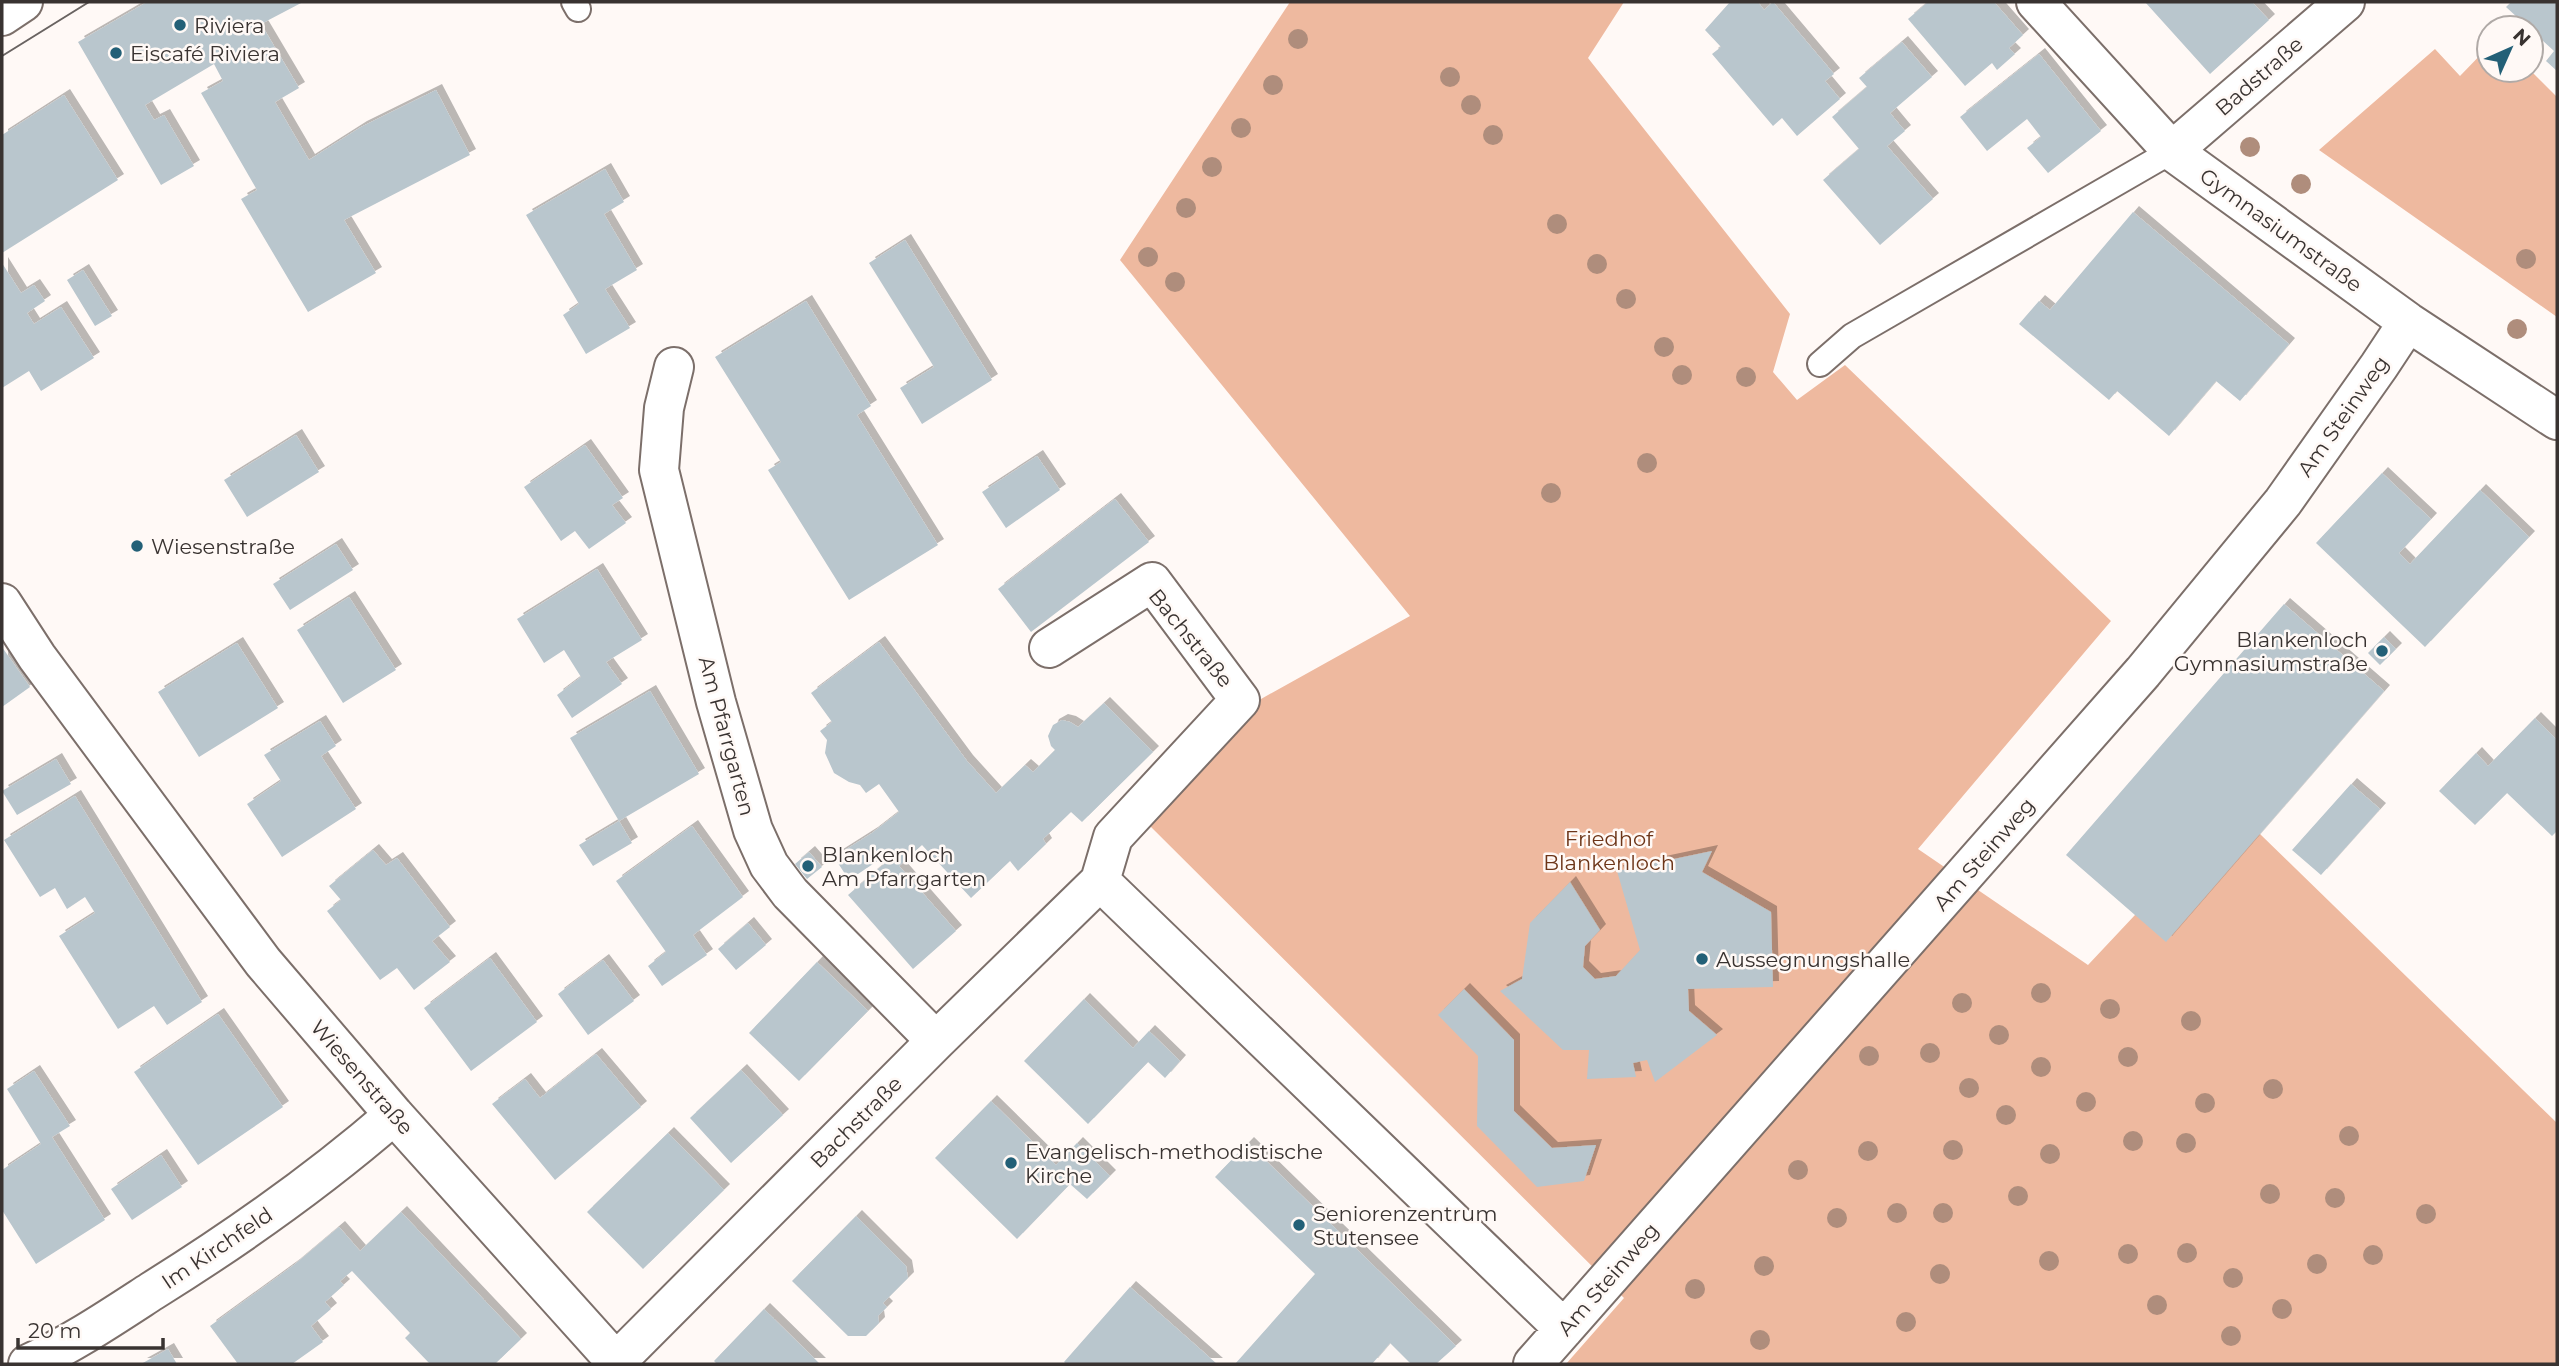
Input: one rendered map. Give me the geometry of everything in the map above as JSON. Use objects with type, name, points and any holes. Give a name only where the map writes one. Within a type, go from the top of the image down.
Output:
[{"type":"street","points":[[2,16],[23,2]]},
{"type":"street","name":"Gymnasiumstraße","points":[[2036,2],[2172,151],[2408,322],[2557,420]]},
{"type":"street","name":"Badstraße","points":[[2172,151],[2345,2]]},
{"type":"street","name":"Am Steinweg","points":[[1533,1364],[2143,672],[2283,502],[2408,322]]},
{"type":"street","name":"Am Pfarrgarten","points":[[674,367],[664,408],[659,470],[716,702],[753,830],[769,865],[790,893],[936,1041]]},
{"type":"street","name":"Bachstraße","points":[[616,1364],[936,1041],[1100,881],[1113,838],[1240,700],[1152,582],[1049,648]]},
{"type":"street","name":"Wiesenstraße","points":[[2,603],[45,667],[263,962],[394,1115],[616,1364]]},
{"type":"street","points":[[1100,881],[1564,1329]]},
{"type":"street","name":"Im Kirchfeld","points":[[28,1364],[62,1348],[219,1249],[342,1160],[394,1115]]},
{"type":"lane","points":[[1821,364],[1852,336],[2172,151]]},
{"type":"green space","name":"Friedhof Blankenloch","points":[[1290,2],[1624,2],[1588,58],[1790,314],[1773,372],[1797,400],[1845,365],[2111,621],[1918,849],[2088,965],[2135,915],[2260,834],[2557,1123],[2557,1364],[1566,1364],[1624,1298],[1148,824],[1261,699],[1410,616],[1120,260]]},
{"type":"green space","points":[[2435,49],[2460,76],[2475,60],[2475,84],[2544,84],[2557,97],[2557,317],[2319,150]]},
{"type":"building","points":[[147,2],[303,2],[261,24],[299,88],[275,102],[309,160],[361,127],[436,90],[470,155],[344,220],[376,273],[308,312],[241,199],[257,190],[201,93],[223,81],[214,64],[145,105],[154,120],[164,115],[194,166],[161,185],[78,42]]},
{"type":"building","points":[[1730,2],[1758,2],[1764,10],[1773,2],[1834,74],[1825,81],[1840,99],[1797,136],[1782,118],[1773,126],[1712,54],[1721,47],[1705,30]]},
{"type":"building","points":[[1928,2],[1994,2],[2023,35],[2009,48],[2015,54],[1997,70],[1992,63],[1965,86],[1908,19]]},
{"type":"building","points":[[2145,2],[2252,2],[2269,20],[2210,74]]},
{"type":"building","points":[[2511,2],[2557,2],[2557,71],[2546,61],[2554,51],[2545,43],[2545,14],[2514,14],[2506,7]]},
{"type":"building","points":[[1902,42],[1932,77],[1890,113],[1905,131],[1887,146],[1933,199],[1880,245],[1823,180],[1859,149],[1832,117],[1867,87],[1859,78]]},
{"type":"building","points":[[2039,54],[2101,131],[2048,173],[2027,148],[2041,137],[2027,119],[1987,151],[1960,117]]},
{"type":"building","points":[[64,95],[118,180],[2,253],[2,135]]},
{"type":"building","points":[[605,169],[624,202],[604,214],[637,270],[605,289],[630,328],[586,354],[563,315],[579,304],[526,215]]},
{"type":"building","points":[[2133,212],[2289,344],[2240,401],[2216,381],[2169,436],[2117,391],[2109,400],[2019,324],[2039,301],[2050,310]]},
{"type":"building","points":[[905,240],[992,380],[922,424],[900,388],[934,367],[869,263]]},
{"type":"building","points":[[2,263],[21,293],[34,285],[45,301],[27,313],[34,324],[61,307],[94,358],[41,391],[29,371],[2,388]]},
{"type":"building","points":[[83,270],[112,316],[95,326],[67,280]]},
{"type":"building","points":[[806,301],[871,406],[857,415],[938,545],[849,600],[768,470],[781,462],[715,357]]},
{"type":"building","points":[[296,435],[319,472],[247,517],[224,480]]},
{"type":"building","points":[[585,445],[623,498],[612,505],[626,523],[589,549],[575,531],[561,541],[524,487]]},
{"type":"building","points":[[1037,456],[1060,490],[1006,528],[982,492]]},
{"type":"building","points":[[2382,473],[2431,519],[2399,553],[2410,564],[2480,490],[2529,537],[2425,647],[2316,543]]},
{"type":"building","points":[[1115,499],[1149,542],[1031,632],[998,589]]},
{"type":"building","points":[[336,544],[353,570],[290,610],[273,584]]},
{"type":"building","points":[[597,569],[642,640],[606,662],[622,684],[572,718],[557,695],[581,677],[564,650],[544,663],[517,619]]},
{"type":"building","points":[[349,597],[396,670],[343,703],[297,630]]},
{"type":"building","points":[[2284,604],[2384,691],[2166,942],[2066,855]]},
{"type":"building","name":"Blankenloch Gymnasiumstraße","points":[[2384,637],[2396,649],[2380,665],[2368,653]]},
{"type":"building","points":[[879,642],[967,761],[996,793],[1025,765],[1033,772],[1055,750],[1048,736],[1053,725],[1062,720],[1078,727],[1104,703],[1153,752],[1082,822],[1071,812],[1043,839],[1046,844],[1018,871],[1010,861],[971,898],[922,845],[899,866],[956,931],[913,969],[848,895],[892,857],[888,854],[849,880],[834,857],[899,812],[879,784],[866,793],[860,785],[834,773],[825,753],[827,740],[820,731],[832,722],[811,693]]},
{"type":"building","points":[[237,643],[278,708],[199,757],[158,692]]},
{"type":"building","points":[[2,647],[30,687],[2,707]]},
{"type":"building","points":[[650,691],[699,774],[619,821],[570,738]]},
{"type":"building","points":[[2535,718],[2557,740],[2557,831],[2552,836],[2507,793],[2475,825],[2439,791],[2476,753],[2488,766]]},
{"type":"building","points":[[320,721],[336,746],[321,756],[356,809],[282,857],[247,804],[281,781],[264,755]]},
{"type":"building","points":[[56,759],[71,784],[17,815],[2,791]]},
{"type":"building","points":[[2351,784],[2380,809],[2321,875],[2292,850]]},
{"type":"building","points":[[75,796],[202,1002],[167,1025],[154,1006],[118,1029],[59,936],[95,913],[85,897],[67,909],[55,888],[40,897],[4,840]]},
{"type":"building","points":[[619,821],[632,843],[593,866],[579,845]]},
{"type":"building","points":[[692,826],[743,897],[693,935],[707,955],[662,986],[648,966],[666,952],[616,881]]},
{"type":"building","points":[[373,850],[386,865],[397,858],[450,927],[432,941],[450,962],[414,990],[397,968],[380,980],[327,911],[341,900],[329,886]]},
{"type":"building","name":"Aussegnungshalle","points":[[1712,851],[1702,872],[1771,912],[1773,987],[1688,989],[1689,1011],[1717,1035],[1655,1082],[1647,1060],[1633,1063],[1636,1077],[1587,1079],[1589,1050],[1563,1050],[1500,991],[1522,979],[1530,923],[1570,882],[1600,930],[1585,946],[1583,967],[1595,979],[1616,976],[1640,950],[1617,871]]},
{"type":"building","name":"Blankenloch Am Pfarrgarten","points":[[809,852],[822,867],[807,879],[795,864]]},
{"type":"building","points":[[748,923],[766,945],[736,970],[718,949]]},
{"type":"building","points":[[490,958],[537,1022],[471,1071],[424,1008]]},
{"type":"building","points":[[603,960],[634,1001],[588,1035],[558,994]]},
{"type":"building","points":[[817,962],[868,1011],[799,1081],[749,1033]]},
{"type":"building","points":[[1464,989],[1514,1040],[1514,1111],[1552,1148],[1596,1145],[1584,1181],[1537,1187],[1477,1126],[1478,1056],[1438,1015]]},
{"type":"building","points":[[1084,999],[1133,1048],[1149,1031],[1180,1061],[1165,1078],[1148,1062],[1088,1124],[1024,1061]]},
{"type":"building","points":[[218,1014],[283,1107],[198,1165],[134,1072]]},
{"type":"building","points":[[596,1054],[641,1107],[555,1180],[492,1104],[525,1079],[540,1098]]},
{"type":"building","points":[[741,1070],[783,1115],[731,1163],[690,1118]]},
{"type":"building","points":[[34,1071],[70,1126],[52,1137],[105,1220],[36,1264],[2,1210],[2,1170],[41,1144],[7,1089]]},
{"type":"building","points":[[991,1101],[1056,1165],[1077,1143],[1110,1176],[1087,1199],[1070,1184],[1017,1239],[935,1158]]},
{"type":"building","points":[[668,1133],[724,1190],[643,1269],[587,1212]]},
{"type":"building","name":"Seniorenzentrum Stutensee","points":[[1248,1143],[1456,1346],[1436,1364],[1411,1364],[1390,1343],[1372,1364],[1235,1364],[1315,1274],[1215,1177]]},
{"type":"building","points":[[161,1155],[182,1187],[132,1220],[111,1189]]},
{"type":"building","points":[[401,1212],[521,1339],[495,1364],[430,1364],[405,1338],[410,1333],[352,1271],[340,1281],[344,1285],[325,1302],[331,1309],[311,1326],[323,1342],[292,1364],[238,1364],[210,1326],[294,1265],[339,1227],[360,1251]]},
{"type":"building","points":[[856,1216],[906,1266],[908,1278],[883,1303],[887,1307],[878,1316],[879,1323],[866,1336],[848,1336],[792,1281]]},
{"type":"building","points":[[1130,1287],[1217,1364],[1066,1364],[1064,1362]]},
{"type":"building","points":[[764,1309],[820,1364],[717,1364],[714,1361]]},
{"type":"building","points":[[168,1349],[177,1364],[141,1364]]},
{"type":"tram line","points":[[2,56],[89,2]]},
{"type":"place","name":"Riviera","points":[[180,25]]},
{"type":"place","name":"Eiscafé Riviera","points":[[116,53]]},
{"type":"place","name":"Wiesenstraße","points":[[137,546]]},
{"type":"place","name":"Blankenloch Gymnasiumstraße","points":[[2382,651]]},
{"type":"place","name":"Blankenloch Am Pfarrgarten","points":[[808,866]]},
{"type":"place","name":"Aussegnungshalle","points":[[1702,959]]},
{"type":"place","name":"Evangelisch-methodistische Kirche","points":[[1011,1163]]},
{"type":"place","name":"Seniorenzentrum Stutensee","points":[[1299,1225]]}]
